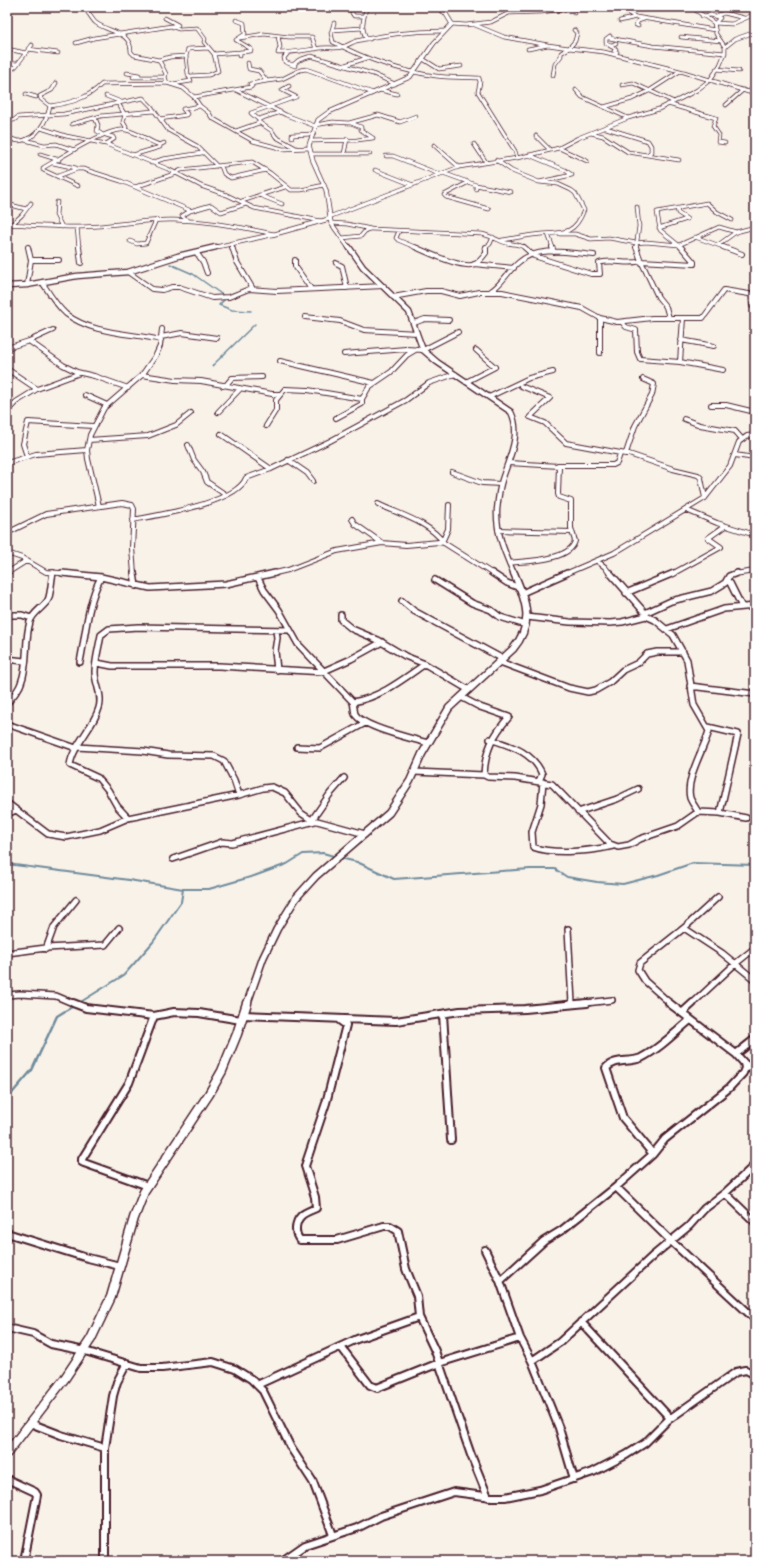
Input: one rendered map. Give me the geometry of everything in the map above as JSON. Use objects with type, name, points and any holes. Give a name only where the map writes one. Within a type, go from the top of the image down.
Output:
[{"type":"street","points":[[89,7],[88,13],[93,20],[127,37],[130,41],[131,52],[134,55],[159,60],[170,57],[186,56]]},
{"type":"street","points":[[346,10],[362,7],[366,8],[363,16],[363,33],[366,38],[373,39]]},
{"type":"street","points":[[438,7],[446,14],[452,24]]},
{"type":"street","points":[[548,11],[550,7]]},
{"type":"street","points":[[7,286],[28,285],[77,276],[128,272],[196,252],[329,220],[441,173],[459,167],[496,160],[517,158],[559,148],[628,118],[658,109],[697,90],[710,80],[720,65],[725,53],[725,47],[714,33],[644,19],[624,11],[602,7]]},
{"type":"street","points":[[624,11],[629,7]]},
{"type":"street","points":[[691,7],[714,23],[732,24],[755,14]]},
{"type":"street","points":[[7,1453],[85,1351],[112,1297],[137,1209],[148,1186],[209,1094],[222,1071],[242,1018],[252,984],[263,958],[277,929],[296,898],[316,876],[376,826],[389,813],[410,781],[428,743],[449,708],[501,661],[521,640],[526,626],[527,617],[524,599],[500,539],[497,514],[501,484],[509,463],[515,435],[516,420],[511,412],[437,362],[421,349],[414,323],[409,312],[363,266],[329,220],[324,185],[309,148],[315,125],[318,120],[329,112],[410,77],[434,42],[452,24],[491,22],[509,13],[565,10],[574,13]]},
{"type":"street","points":[[352,13],[354,16],[363,16]]},
{"type":"street","points":[[702,16],[716,16],[724,13],[744,18]]},
{"type":"street","points":[[714,23],[720,19],[716,16]]},
{"type":"street","points":[[620,21],[636,17]]},
{"type":"street","points":[[76,43],[120,34],[178,25],[165,18]]},
{"type":"street","points":[[638,26],[636,25],[637,23],[644,19]]},
{"type":"street","points":[[214,54],[240,52],[252,53],[251,49],[236,40],[245,34],[244,23],[236,20]]},
{"type":"street","points":[[334,23],[331,33],[333,42],[354,54],[389,66],[414,72],[439,76],[479,78],[480,82],[478,92],[514,150],[517,158]]},
{"type":"street","points":[[714,23],[714,33]]},
{"type":"street","points":[[470,24],[504,37],[635,59],[755,94]]},
{"type":"street","points":[[172,27],[180,29],[193,27],[197,28],[204,39],[204,42],[214,54],[218,71],[209,75],[190,76]]},
{"type":"street","points":[[332,30],[362,28]]},
{"type":"street","points":[[553,75],[555,64],[561,56],[560,53],[569,48],[576,37],[577,33],[574,30]]},
{"type":"street","points":[[278,36],[280,47],[278,53],[288,53],[294,51],[311,51],[316,49],[343,47],[358,41],[412,32],[445,32]]},
{"type":"street","points":[[725,47],[735,39],[755,32]]},
{"type":"street","points":[[240,38],[264,34],[312,37],[316,49]]},
{"type":"street","points":[[703,38],[707,36]]},
{"type":"street","points":[[615,55],[617,52],[614,51],[616,49],[606,43],[606,39],[609,37],[653,46],[725,53]]},
{"type":"street","points":[[681,37],[721,41]]},
{"type":"street","points":[[611,45],[616,43]]},
{"type":"street","points":[[7,73],[17,64],[32,45]]},
{"type":"street","points":[[528,49],[548,45]]},
{"type":"street","points":[[172,85],[191,81],[188,74],[186,56],[188,49],[210,48]]},
{"type":"street","points":[[7,49],[26,52]]},
{"type":"street","points":[[28,49],[58,53]]},
{"type":"street","points":[[240,52],[240,56]]},
{"type":"street","points":[[288,53],[284,60],[293,65],[374,93]]},
{"type":"street","points":[[293,65],[299,60],[311,56],[344,65],[395,84]]},
{"type":"street","points":[[344,65],[367,58]]},
{"type":"street","points":[[423,59],[439,69],[461,66]]},
{"type":"street","points":[[159,60],[166,74],[165,77],[167,83]]},
{"type":"street","points":[[7,63],[17,64]]},
{"type":"street","points":[[248,63],[249,69],[259,72],[268,81]]},
{"type":"street","points":[[194,97],[251,87],[252,86],[250,84],[282,79],[289,74],[304,69]]},
{"type":"street","points":[[716,69],[739,71]]},
{"type":"street","points":[[604,107],[632,99],[649,91],[680,71]]},
{"type":"street","points":[[127,74],[138,74],[138,77]]},
{"type":"street","points":[[439,76],[443,81]]},
{"type":"street","points":[[133,77],[165,77]]},
{"type":"street","points":[[136,84],[138,77]]},
{"type":"street","points":[[26,94],[41,97],[52,90],[56,83]]},
{"type":"street","points":[[50,106],[74,102],[96,90],[102,84],[167,83],[183,88],[194,97],[200,106],[209,113],[215,121],[236,131],[253,142],[283,149],[309,148]]},
{"type":"street","points":[[622,85],[633,83],[674,102]]},
{"type":"street","points":[[640,86],[643,83]]},
{"type":"street","points":[[749,92],[755,85]]},
{"type":"street","points":[[289,86],[282,90],[296,97],[251,113],[272,130],[276,137],[297,148]]},
{"type":"street","points":[[235,89],[281,112],[315,125],[333,122],[351,123],[360,127],[361,130],[373,138],[361,140],[347,139],[310,141]]},
{"type":"street","points":[[380,90],[397,94]]},
{"type":"street","points":[[576,90],[582,97],[628,118]]},
{"type":"street","points":[[726,104],[743,90]]},
{"type":"street","points":[[106,96],[119,103],[125,115],[123,122],[125,130]]},
{"type":"street","points":[[41,97],[50,106]]},
{"type":"street","points":[[7,121],[14,120],[17,117],[74,114],[143,98],[170,132],[193,143],[202,153],[219,166],[233,183]]},
{"type":"street","points":[[668,104],[716,118],[713,126],[719,135],[718,142],[725,143]]},
{"type":"street","points":[[24,140],[41,128],[48,116],[50,106]]},
{"type":"street","points":[[160,119],[186,115],[187,114],[183,109],[200,106]]},
{"type":"street","points":[[658,109],[666,112]]},
{"type":"street","points":[[17,117],[18,110]]},
{"type":"street","points":[[72,124],[95,118],[154,111]]},
{"type":"street","points":[[236,131],[281,112]]},
{"type":"street","points":[[351,123],[375,115],[400,122],[416,116]]},
{"type":"street","points":[[79,118],[83,121]]},
{"type":"street","points":[[95,118],[98,125],[97,131],[114,138],[106,144]]},
{"type":"street","points":[[41,128],[66,136],[106,144],[258,209],[321,221]]},
{"type":"street","points":[[605,128],[648,141],[651,146],[651,152],[647,155]]},
{"type":"street","points":[[78,186],[42,169],[92,140],[104,135],[125,130],[160,145]]},
{"type":"street","points":[[591,133],[603,136],[628,152],[679,160]]},
{"type":"street","points":[[292,137],[292,135],[312,134]]},
{"type":"street","points":[[536,136],[550,150]]},
{"type":"street","points":[[7,137],[17,141],[24,140],[44,145],[56,144],[74,150]]},
{"type":"street","points":[[344,154],[347,139]]},
{"type":"street","points":[[133,155],[160,148],[160,145],[164,143]]},
{"type":"street","points":[[474,144],[486,162]]},
{"type":"street","points":[[434,145],[459,167]]},
{"type":"street","points":[[559,148],[587,161]]},
{"type":"street","points":[[151,163],[163,159],[202,153]]},
{"type":"street","points":[[40,154],[59,160]]},
{"type":"street","points":[[311,154],[370,154]]},
{"type":"street","points":[[529,155],[572,174],[539,182]]},
{"type":"street","points":[[386,156],[393,156],[466,181],[476,187],[511,192]]},
{"type":"street","points":[[496,160],[510,168],[512,171],[539,182],[558,184],[575,193],[584,209],[580,221],[570,229],[560,234]]},
{"type":"street","points":[[135,187],[181,170],[252,162],[266,170],[286,187],[295,191],[324,185]]},
{"type":"street","points":[[53,163],[111,178],[190,211]]},
{"type":"street","points":[[58,176],[79,169]]},
{"type":"street","points":[[228,177],[237,178],[266,170]]},
{"type":"street","points":[[375,170],[413,185]]},
{"type":"street","points":[[466,181],[467,183],[444,195],[446,197],[489,209]]},
{"type":"street","points":[[242,201],[286,187]]},
{"type":"street","points":[[259,195],[282,204]]},
{"type":"street","points":[[57,202],[55,212],[56,219],[62,227]]},
{"type":"street","points":[[329,220],[371,229],[477,233],[523,246],[530,254],[591,274],[600,274],[599,262],[636,263],[641,261],[694,264],[694,262],[681,250],[679,245],[660,230],[657,212],[707,202],[717,212],[732,220]]},
{"type":"street","points":[[9,225],[22,217],[31,203]]},
{"type":"street","points":[[7,204],[26,209]]},
{"type":"street","points":[[190,222],[182,216],[190,211],[211,205],[221,212],[246,204]]},
{"type":"street","points":[[637,207],[639,226],[636,243],[637,254],[658,297],[666,307],[669,318]]},
{"type":"street","points":[[659,228],[687,219],[678,213],[677,208]]},
{"type":"street","points":[[9,225],[77,227],[129,224],[156,220],[246,228],[275,234]]},
{"type":"street","points":[[130,241],[136,244],[146,243],[156,220]]},
{"type":"street","points":[[77,227],[81,263]]},
{"type":"street","points":[[501,240],[548,234],[577,234],[591,239],[609,238],[636,243],[646,242],[679,245],[720,227],[736,232]]},
{"type":"street","points":[[718,244],[736,232],[755,227]]},
{"type":"street","points":[[342,238],[361,236],[366,230],[371,229]]},
{"type":"street","points":[[399,231],[396,239],[412,247],[456,262],[467,265],[474,264],[514,268]]},
{"type":"street","points":[[548,234],[554,252]]},
{"type":"street","points":[[474,264],[486,253],[485,248],[490,244],[492,237]]},
{"type":"street","points":[[695,237],[718,244],[742,254]]},
{"type":"street","points":[[231,243],[237,262],[253,289]]},
{"type":"street","points":[[28,247],[31,260],[28,285]]},
{"type":"street","points":[[196,252],[203,262],[207,273]]},
{"type":"street","points":[[490,292],[506,280],[519,261],[530,254],[569,252],[594,254]]},
{"type":"street","points":[[31,260],[59,260]]},
{"type":"street","points":[[295,260],[295,266],[311,289]]},
{"type":"street","points":[[336,263],[342,266],[347,288]]},
{"type":"street","points":[[128,272],[148,287],[158,290],[175,287],[204,296],[224,298],[247,289],[270,291],[384,286]]},
{"type":"street","points":[[42,282],[47,292],[64,313],[82,324],[98,329],[161,339],[171,333],[188,333],[217,338]]},
{"type":"street","points":[[393,297],[426,291],[441,291],[460,296],[490,292],[506,293],[577,307],[585,309],[600,318],[622,322],[640,319],[699,319],[705,317],[714,302],[724,290],[753,295],[752,306],[755,307]]},
{"type":"street","points":[[304,317],[340,321],[364,330],[417,333]]},
{"type":"street","points":[[600,318],[600,353]]},
{"type":"street","points":[[680,362],[683,318]]},
{"type":"street","points":[[414,323],[424,320],[449,320]]},
{"type":"street","points":[[622,322],[626,327],[636,330],[637,352],[640,359],[680,362],[723,370]]},
{"type":"street","points":[[99,506],[89,467],[87,450],[93,426],[107,405],[142,375],[156,355],[160,346],[162,329]]},
{"type":"street","points":[[7,348],[29,341],[53,330]]},
{"type":"street","points":[[336,418],[362,404],[362,399],[369,387],[391,372],[407,355],[458,332]]},
{"type":"street","points":[[681,340],[714,346]]},
{"type":"street","points":[[29,341],[58,363],[81,373],[128,388]]},
{"type":"street","points":[[344,354],[421,349]]},
{"type":"street","points":[[466,382],[495,367],[476,350]]},
{"type":"street","points":[[280,361],[374,383]]},
{"type":"street","points":[[7,370],[37,389]]},
{"type":"street","points":[[489,397],[529,378],[553,372]]},
{"type":"street","points":[[7,412],[8,409],[19,400],[37,389],[81,373]]},
{"type":"street","points":[[133,520],[192,507],[226,495],[242,486],[246,478],[272,469],[330,441],[376,417],[421,390],[429,383],[455,374]]},
{"type":"street","points":[[142,375],[175,380],[201,381],[240,389],[280,394]]},
{"type":"street","points":[[222,386],[226,385],[232,378],[262,377]]},
{"type":"street","points":[[626,454],[626,450],[636,426],[652,395],[654,384],[643,378]]},
{"type":"street","points":[[521,386],[550,398],[530,417],[545,423],[566,443],[626,454],[650,460],[673,469],[698,475],[701,478],[705,498]]},
{"type":"street","points":[[266,426],[276,410],[275,402],[283,390],[287,388],[308,390],[356,400],[362,399]]},
{"type":"street","points":[[218,412],[240,389]]},
{"type":"street","points":[[85,396],[107,405]]},
{"type":"street","points":[[711,405],[726,405],[755,412]]},
{"type":"street","points":[[89,440],[148,436],[179,424],[191,413]]},
{"type":"street","points":[[684,419],[735,431],[742,439]]},
{"type":"street","points":[[27,456],[23,444],[28,422],[93,426]]},
{"type":"street","points":[[221,434],[272,469]]},
{"type":"street","points":[[521,591],[597,561],[628,546],[705,498],[730,466],[735,455],[736,447],[742,439],[755,435]]},
{"type":"street","points":[[188,445],[194,460],[203,472],[207,482],[226,495]]},
{"type":"street","points":[[7,463],[27,456],[87,450]]},
{"type":"street","points":[[509,463],[613,465],[617,463],[620,454]]},
{"type":"street","points":[[735,455],[755,458]]},
{"type":"street","points":[[288,460],[307,473],[313,481]]},
{"type":"street","points":[[509,563],[543,559],[560,554],[574,544],[575,540],[572,532],[572,501],[558,498],[556,493],[560,472],[558,465]]},
{"type":"street","points":[[452,472],[487,485],[501,484]]},
{"type":"street","points":[[7,533],[46,514],[122,503],[132,505],[134,509],[132,552],[136,586]]},
{"type":"street","points":[[378,504],[428,528],[444,542],[521,591]]},
{"type":"street","points":[[444,542],[448,529],[449,505]]},
{"type":"street","points":[[686,510],[725,526],[755,535]]},
{"type":"street","points":[[352,519],[355,524],[382,542]]},
{"type":"street","points":[[626,593],[673,574],[721,547],[708,538],[725,526]]},
{"type":"street","points":[[498,530],[572,532]]},
{"type":"street","points":[[7,553],[26,561],[39,570],[53,573],[101,577],[150,588],[226,584],[258,578],[288,570],[337,551],[382,542],[406,545],[444,542]]},
{"type":"street","points":[[7,573],[26,561]]},
{"type":"street","points":[[597,561],[605,567],[648,617]]},
{"type":"street","points":[[645,613],[670,601],[716,590],[727,581],[729,576],[738,572],[755,571]]},
{"type":"street","points":[[7,703],[21,684],[25,669],[24,661],[31,618],[47,602],[50,596],[50,585],[53,573]]},
{"type":"street","points":[[80,662],[84,642],[84,633],[93,593],[101,577]]},
{"type":"street","points":[[258,578],[264,590],[279,610],[298,644],[353,702],[355,714],[365,723],[398,735],[428,743]]},
{"type":"street","points":[[435,580],[472,603],[491,610],[500,617],[526,626]]},
{"type":"street","points":[[727,581],[730,583],[742,607]]},
{"type":"street","points":[[402,601],[414,611],[438,623],[449,631],[469,640],[501,661],[569,688],[590,692],[610,682],[623,670],[638,664],[647,654],[657,652],[683,652]]},
{"type":"street","points":[[667,629],[724,609],[755,606]]},
{"type":"street","points":[[7,615],[22,615],[31,618]]},
{"type":"street","points":[[341,615],[342,622],[347,626],[382,642],[405,656],[425,664],[469,690]]},
{"type":"street","points":[[527,617],[570,622],[610,623],[622,622],[641,616],[655,620],[673,634],[687,660],[694,704],[708,727],[709,734],[697,759],[691,778],[690,797],[698,812]]},
{"type":"street","points":[[128,818],[117,806],[108,790],[98,778],[72,768],[70,765],[71,758],[92,725],[100,705],[95,672],[101,635],[109,629],[138,626],[290,630]]},
{"type":"street","points":[[276,630],[277,638],[275,652],[277,670]]},
{"type":"street","points":[[97,663],[112,666],[197,666],[324,671],[351,659],[382,642]]},
{"type":"street","points":[[7,659],[24,661]]},
{"type":"street","points":[[353,702],[365,701],[377,696],[425,664]]},
{"type":"street","points":[[690,686],[755,694]]},
{"type":"street","points":[[461,696],[480,707],[509,717],[499,726],[490,739],[485,756],[484,775]]},
{"type":"street","points":[[297,747],[320,748],[365,723]]},
{"type":"street","points":[[7,724],[77,748],[143,751],[162,755],[214,756],[224,761],[234,780],[239,795]]},
{"type":"street","points":[[708,727],[738,734],[720,813]]},
{"type":"street","points":[[490,739],[526,754],[540,769],[542,774],[541,806],[532,835],[531,844],[533,847],[543,851],[601,849],[613,846],[623,847],[640,839],[678,826],[698,812],[720,813],[746,818]]},
{"type":"street","points":[[414,772],[484,775],[488,777],[515,778],[552,784],[613,846]]},
{"type":"street","points":[[173,859],[222,842],[232,843],[314,820],[330,794],[344,778]]},
{"type":"street","points":[[7,803],[29,818],[48,834],[60,837],[89,833],[117,825],[128,818],[218,798],[239,795],[266,787],[282,790],[303,816],[354,829],[365,834]]},
{"type":"street","points":[[578,812],[617,799],[638,789]]},
{"type":"street","points":[[7,814],[16,810]]},
{"type":"street","points":[[718,897],[684,928],[640,963],[638,970],[645,981],[690,1020],[736,1054],[755,1072]]},
{"type":"street","points":[[46,949],[54,927],[76,900]]},
{"type":"street","points":[[7,953],[105,945],[119,928]]},
{"type":"street","points":[[684,928],[711,945],[755,980]]},
{"type":"street","points":[[568,929],[572,1003]]},
{"type":"street","points":[[682,1013],[735,964],[755,948]]},
{"type":"street","points":[[7,995],[27,994],[56,996],[86,1008],[154,1016],[174,1012],[199,1013],[242,1018],[396,1021],[475,1010],[525,1009],[612,1000]]},
{"type":"street","points":[[443,1014],[450,1140]]},
{"type":"street","points":[[148,1186],[84,1163],[82,1162],[82,1159],[129,1083],[154,1016]]},
{"type":"street","points":[[338,1019],[346,1023],[346,1025],[326,1103],[304,1166],[317,1199],[316,1208],[301,1216],[296,1230],[297,1237],[300,1240],[337,1240],[384,1226],[394,1228],[398,1231],[407,1274],[417,1296],[419,1317],[439,1363],[488,1497]]},
{"type":"street","points":[[653,1154],[623,1118],[606,1068],[612,1062],[634,1060],[647,1054],[690,1020]]},
{"type":"street","points":[[736,1054],[755,1039]]},
{"type":"street","points":[[500,1281],[544,1241],[562,1230],[616,1187],[653,1154],[665,1140],[729,1088],[743,1073],[745,1068],[744,1063]]},
{"type":"street","points":[[532,1361],[560,1342],[689,1226],[704,1209],[725,1193],[755,1165]]},
{"type":"street","points":[[616,1187],[671,1241],[755,1319]]},
{"type":"street","points":[[725,1193],[755,1222]]},
{"type":"street","points":[[7,1234],[120,1266]]},
{"type":"street","points":[[485,1250],[500,1281],[520,1338],[532,1361],[559,1428],[574,1479]]},
{"type":"street","points":[[257,1385],[340,1347],[419,1317]]},
{"type":"street","points":[[581,1322],[670,1418]]},
{"type":"street","points":[[7,1328],[33,1334],[52,1344],[85,1351],[141,1368],[162,1368],[213,1362],[235,1369],[251,1379],[263,1391],[291,1448],[313,1482],[333,1535]]},
{"type":"street","points":[[340,1347],[374,1388],[439,1363],[520,1338]]},
{"type":"street","points":[[105,1561],[105,1448],[109,1434],[110,1412],[115,1387],[127,1363]]},
{"type":"street","points":[[282,1561],[306,1545],[357,1528],[381,1516],[454,1492],[464,1492],[488,1497],[518,1495],[574,1479],[642,1446],[670,1418],[702,1398],[736,1372],[742,1369],[755,1375]]},
{"type":"street","points":[[30,1423],[61,1435],[105,1448]]},
{"type":"street","points":[[7,1479],[35,1492],[37,1495],[33,1522],[24,1561]]},
{"type":"waterway","points":[[170,264],[193,274],[224,296]]},
{"type":"waterway","points":[[225,299],[219,305],[232,310],[251,311]]},
{"type":"waterway","points":[[212,366],[255,324]]},
{"type":"waterway","points":[[183,889],[209,889],[254,876],[287,864],[303,854],[323,853],[337,857]]},
{"type":"waterway","points":[[340,858],[357,862],[394,879],[530,869],[555,869],[567,877],[597,882],[623,884],[658,875],[693,863],[755,865]]},
{"type":"waterway","points":[[7,864],[129,880],[183,889]]},
{"type":"waterway","points":[[79,1003],[124,975],[153,942],[181,902],[183,889]]},
{"type":"waterway","points":[[7,1099],[32,1070],[57,1016],[75,1005]]}]
